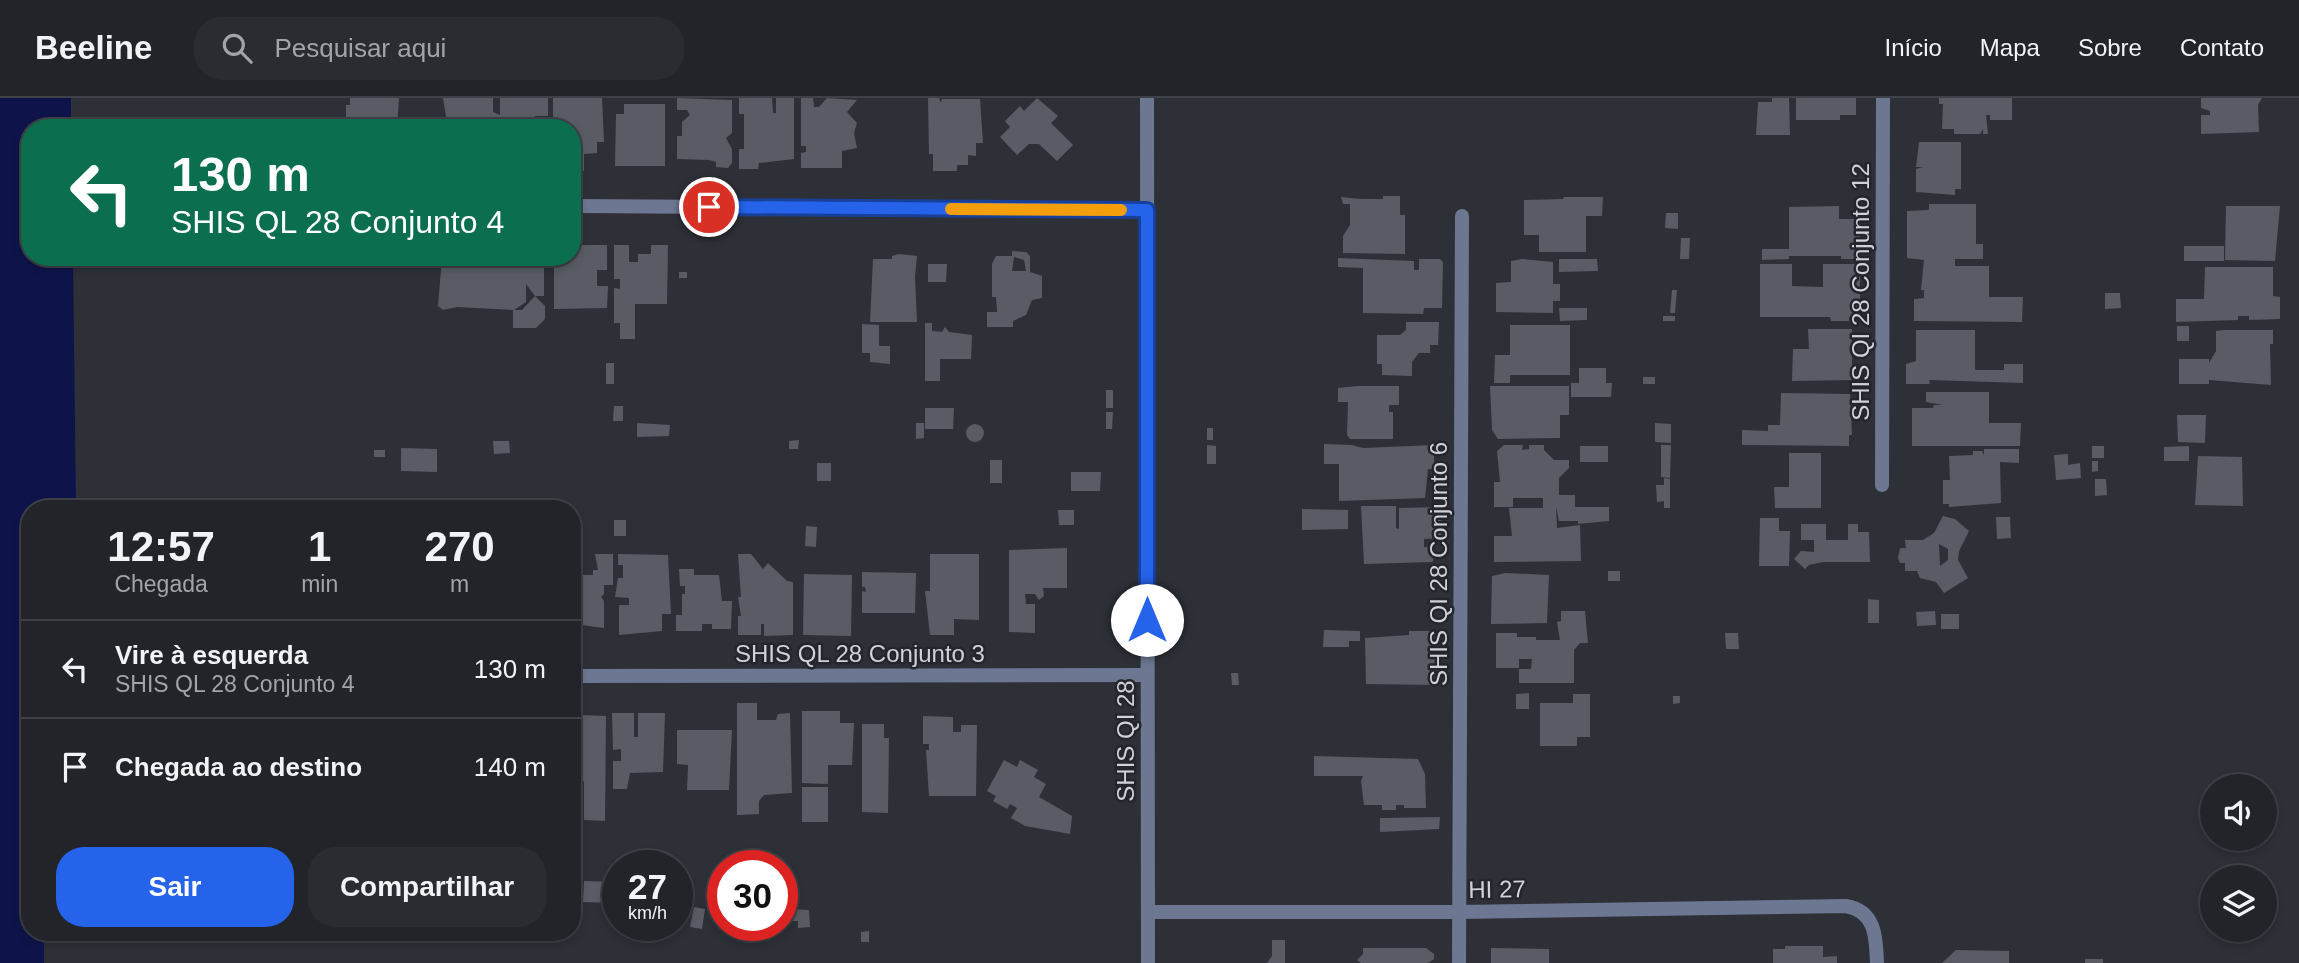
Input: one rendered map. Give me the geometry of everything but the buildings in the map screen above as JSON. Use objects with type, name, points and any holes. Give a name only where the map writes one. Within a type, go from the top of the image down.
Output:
[{"type":"street","name":"SHIS QI 28","points":[[1147,98],[1148,963]]},
{"type":"street","name":"SHIS QI 28 Conjunto 12","points":[[1882,485],[1883,98]]},
{"type":"street","points":[[581,206],[1147,210]]},
{"type":"street","name":"SHIS QI 28 Conjunto 6","points":[[1459,963],[1462,216]]},
{"type":"street","name":"SHIS QL 28 Conjunto 3","points":[[581,676],[1147,675]]},
{"type":"street","name":"HI 27","points":[[1148,912],[1458,912],[1846,906],[1860,910],[1872,923],[1877,963]]},
{"type":"shaded area","points":[[0,98],[71,98],[71,119],[21,119],[21,266],[73,266],[76,500],[21,500],[21,941],[44,941],[44,963],[0,963]]},
{"type":"slow traffic","points":[[951,209],[1121,210]]},
{"type":"route","points":[[709,207],[1147,210],[1147,620]]}]
